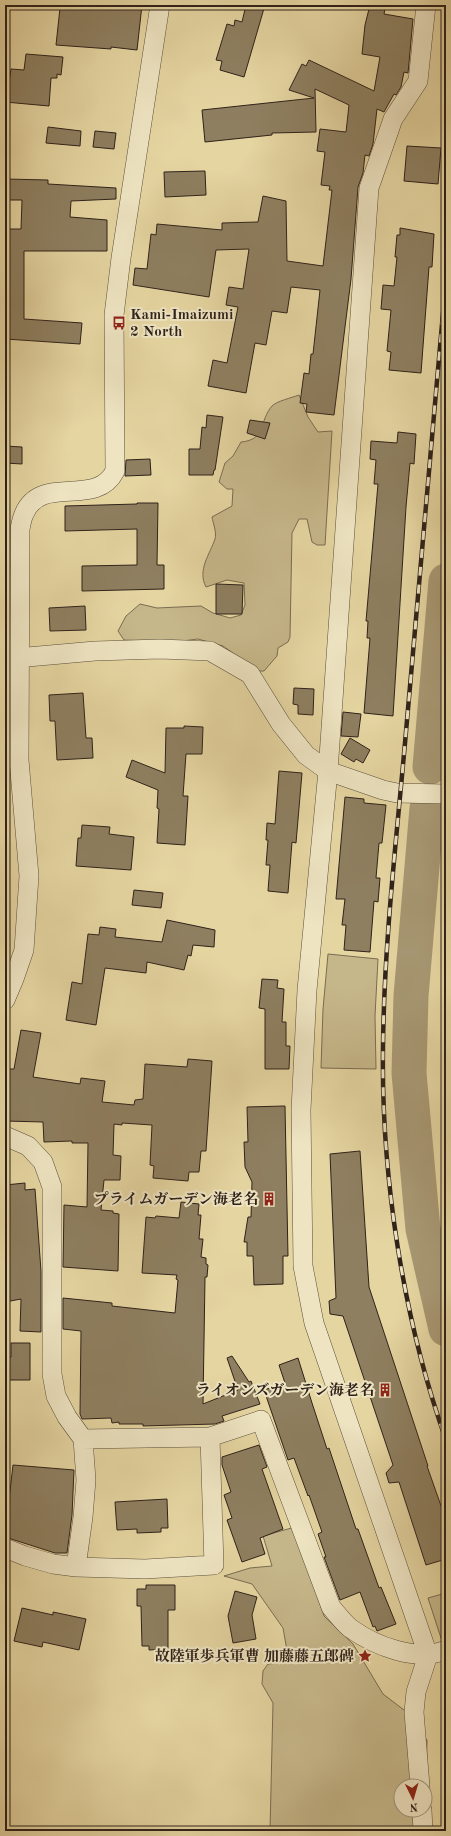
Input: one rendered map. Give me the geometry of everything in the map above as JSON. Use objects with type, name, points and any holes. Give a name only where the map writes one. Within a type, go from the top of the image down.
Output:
[{"type":"street","points":[[5,1000],[24,950],[28,876],[13,659],[20,529],[24,514],[39,496],[51,493],[94,489],[110,480],[114,471],[114,315],[121,258],[160,5]]},
{"type":"street","points":[[419,1778],[414,1712],[416,1692],[437,1653],[336,1388],[314,1323],[304,1266],[303,1251],[301,1110],[307,990],[328,771],[369,188],[379,163],[393,119],[418,81],[426,5]]},
{"type":"street","points":[[13,659],[95,651],[160,649],[210,651],[250,674],[281,724],[306,755],[328,771],[383,790],[397,793],[446,794]]},
{"type":"street","points":[[5,1136],[28,1146],[43,1162],[52,1187],[52,1374],[56,1396],[83,1439],[86,1480],[83,1517],[76,1566]]},
{"type":"street","points":[[83,1439],[210,1437],[261,1420],[332,1608],[350,1627],[374,1643],[404,1652],[437,1653]]},
{"type":"street","points":[[5,1548],[25,1556],[53,1564],[76,1566],[145,1570],[214,1565],[210,1437]]},
{"type":"street","points":[[422,1818],[423,1831]]},
{"type":"shaded area","points":[[299,395],[308,417],[318,432],[332,431],[325,545],[317,545],[312,542],[307,519],[299,519],[292,533],[290,637],[288,642],[278,648],[277,656],[264,671],[258,671],[223,646],[198,639],[174,642],[124,640],[118,631],[126,616],[140,604],[157,608],[201,606],[213,613],[230,618],[241,615],[245,605],[244,583],[227,580],[206,587],[204,581],[203,574],[205,562],[215,537],[212,517],[232,506],[233,489],[227,489],[219,482],[225,463],[233,456],[241,442],[255,438],[272,406],[281,401]]},
{"type":"shaded area","points":[[328,954],[378,959],[375,1016],[376,1069],[321,1068],[323,1009]]},
{"type":"shaded area","points":[[295,1527],[324,1616],[353,1644],[383,1694],[404,1710],[427,1740],[426,1778],[393,1778],[393,1818],[425,1818],[425,1831],[270,1831],[273,1703],[262,1684],[263,1671],[268,1664],[289,1662],[283,1628],[252,1584],[224,1576],[250,1568],[272,1566],[263,1536]]},
{"type":"shaded area","points":[[446,1593],[446,1642],[442,1641],[428,1598]]},
{"type":"building","points":[[67,5],[142,5],[137,50],[111,47],[111,49],[56,45],[60,8],[66,9]]},
{"type":"building","points":[[246,5],[265,5],[244,77],[220,70],[222,61],[216,60],[227,24],[234,26],[235,20],[242,22]]},
{"type":"building","points":[[370,5],[385,9],[384,14],[413,19],[408,73],[404,72],[401,87],[396,95],[394,94],[384,112],[377,109],[373,144],[369,156],[365,155],[363,173],[358,187],[351,279],[334,415],[306,412],[307,404],[300,403],[304,373],[309,374],[311,354],[313,354],[320,290],[291,287],[287,313],[272,311],[266,345],[255,343],[246,393],[208,386],[213,360],[227,363],[238,307],[226,305],[229,287],[243,289],[249,249],[216,250],[209,297],[133,285],[135,268],[147,269],[151,234],[156,235],[157,224],[222,230],[222,223],[258,222],[263,196],[286,201],[287,261],[323,266],[332,190],[329,190],[330,186],[321,185],[325,152],[317,151],[320,129],[346,132],[349,105],[315,89],[316,132],[272,133],[272,135],[205,142],[202,110],[314,98],[289,90],[302,64],[306,66],[309,60],[374,91],[380,57],[362,54],[365,25]]},
{"type":"building","points":[[26,54],[63,57],[61,75],[57,74],[57,78],[51,78],[49,106],[5,102],[5,82],[9,82],[11,69],[24,70]]},
{"type":"building","points":[[48,127],[81,131],[80,146],[46,143]]},
{"type":"building","points":[[95,131],[116,133],[114,149],[93,147]]},
{"type":"building","points":[[407,146],[441,148],[438,184],[404,181]]},
{"type":"building","points":[[205,171],[206,195],[165,197],[164,172]]},
{"type":"building","points":[[5,179],[48,180],[48,184],[116,188],[116,199],[71,201],[70,217],[107,220],[107,251],[24,251],[24,319],[82,323],[80,344],[5,339],[5,229],[21,229],[22,200],[5,200]]},
{"type":"building","points":[[400,228],[434,234],[432,267],[429,267],[421,373],[389,370],[391,352],[387,351],[391,310],[381,309],[383,285],[394,286],[397,257],[395,257],[397,235],[400,235]]},
{"type":"building","points":[[207,415],[223,417],[215,470],[213,475],[189,475],[189,449],[200,449],[202,427],[206,428]]},
{"type":"building","points":[[250,420],[270,423],[265,439],[247,433]]},
{"type":"building","points":[[398,432],[416,434],[414,464],[410,463],[406,507],[393,716],[364,713],[370,638],[367,638],[368,621],[366,621],[378,484],[374,484],[376,460],[370,459],[371,441],[397,443]]},
{"type":"building","points":[[5,446],[22,447],[22,464],[5,463]]},
{"type":"building","points":[[150,459],[151,475],[125,476],[126,460]]},
{"type":"building","points":[[158,503],[157,565],[164,565],[164,589],[82,591],[82,566],[137,565],[137,529],[65,531],[65,506]]},
{"type":"building","points":[[216,584],[243,585],[242,614],[216,614]]},
{"type":"building","points":[[85,606],[86,630],[50,631],[49,608]]},
{"type":"building","points":[[294,688],[314,689],[313,715],[298,714],[298,705],[293,704]]},
{"type":"building","points":[[83,693],[86,738],[92,738],[93,758],[57,760],[55,721],[50,721],[49,695]]},
{"type":"building","points":[[343,712],[361,714],[358,737],[341,736]]},
{"type":"building","points":[[184,726],[203,727],[202,754],[186,754],[183,796],[188,796],[185,845],[157,843],[159,809],[157,808],[158,790],[126,777],[132,760],[165,773],[166,728],[184,728]]},
{"type":"building","points":[[350,738],[370,750],[363,763],[356,759],[354,762],[341,754]]},
{"type":"building","points":[[279,771],[302,773],[296,843],[292,842],[288,893],[268,891],[270,865],[266,865],[268,840],[266,840],[267,823],[275,824]]},
{"type":"building","points":[[345,797],[364,799],[364,803],[386,805],[382,843],[379,843],[376,878],[380,878],[378,902],[374,901],[370,952],[344,950],[346,925],[342,925],[345,899],[336,899]]},
{"type":"building","points":[[82,825],[110,827],[109,834],[134,837],[131,870],[76,866],[78,838],[81,838]]},
{"type":"building","points":[[134,890],[163,893],[161,908],[132,905]]},
{"type":"building","points":[[167,920],[215,930],[214,947],[193,945],[191,956],[188,955],[184,970],[147,962],[146,973],[105,968],[96,1025],[66,1020],[72,982],[82,984],[88,934],[99,935],[100,927],[116,929],[115,937],[162,942]]},
{"type":"building","points":[[262,979],[278,980],[277,988],[284,989],[282,1022],[286,1022],[286,1046],[290,1046],[289,1069],[265,1069],[265,1009],[259,1008]]},
{"type":"building","points":[[21,1030],[41,1033],[33,1077],[80,1084],[81,1078],[105,1081],[102,1102],[134,1105],[135,1100],[143,1099],[145,1064],[187,1067],[188,1059],[212,1061],[206,1151],[201,1151],[199,1172],[189,1172],[188,1181],[153,1178],[154,1166],[150,1165],[152,1125],[122,1123],[122,1125],[114,1124],[113,1155],[121,1156],[120,1180],[104,1180],[101,1210],[113,1211],[113,1213],[119,1214],[118,1271],[63,1267],[64,1205],[87,1207],[88,1143],[72,1143],[72,1141],[44,1142],[43,1122],[5,1121],[5,1069],[14,1069]]},
{"type":"building","name":"プライムガーデン海老名","points":[[285,1106],[288,1256],[283,1256],[283,1284],[254,1285],[253,1256],[247,1256],[247,1242],[244,1242],[248,1217],[251,1217],[252,1182],[245,1167],[244,1142],[248,1142],[247,1107]]},
{"type":"building","name":"ライオンズガーデン海老名","points":[[360,1151],[369,1287],[446,1520],[446,1559],[426,1565],[399,1482],[389,1483],[386,1473],[393,1465],[343,1316],[330,1314],[329,1301],[336,1298],[330,1154]]},
{"type":"building","points":[[25,1183],[25,1190],[35,1189],[41,1271],[41,1332],[20,1331],[21,1299],[5,1302],[5,1185]]},
{"type":"building","points":[[181,1202],[199,1204],[198,1215],[201,1215],[199,1239],[203,1239],[201,1257],[206,1258],[206,1264],[208,1265],[207,1277],[205,1277],[203,1404],[238,1390],[227,1358],[232,1356],[249,1382],[251,1381],[260,1404],[222,1416],[224,1421],[215,1424],[143,1426],[143,1424],[119,1424],[119,1422],[112,1423],[111,1418],[82,1419],[80,1414],[81,1331],[63,1329],[63,1298],[112,1303],[112,1306],[175,1313],[178,1280],[176,1279],[177,1275],[142,1273],[146,1217],[155,1218],[156,1216],[179,1218]]},
{"type":"building","points":[[11,1343],[30,1343],[30,1380],[5,1380],[5,1357],[11,1357]]},
{"type":"building","points":[[298,1358],[327,1449],[329,1448],[356,1529],[358,1529],[379,1588],[381,1587],[396,1624],[377,1631],[375,1626],[373,1627],[360,1592],[340,1600],[324,1557],[326,1557],[318,1534],[322,1532],[309,1495],[308,1496],[294,1458],[288,1460],[264,1390],[285,1383],[279,1365]]},
{"type":"building","points":[[259,1445],[267,1467],[262,1469],[283,1529],[260,1538],[265,1554],[242,1562],[227,1520],[232,1518],[224,1495],[231,1492],[222,1465],[222,1457]]},
{"type":"building","points":[[13,1465],[74,1470],[72,1515],[67,1553],[55,1553],[5,1537],[7,1499],[9,1500]]},
{"type":"building","points":[[167,1499],[168,1528],[161,1528],[161,1532],[137,1533],[137,1529],[117,1530],[115,1502]]},
{"type":"building","points":[[146,1585],[175,1585],[175,1610],[168,1610],[168,1649],[149,1650],[149,1646],[142,1646],[141,1606],[137,1606],[137,1589],[146,1589]]},
{"type":"building","points":[[235,1591],[257,1597],[252,1615],[256,1639],[233,1643],[228,1616]]},
{"type":"building","points":[[22,1608],[53,1615],[53,1612],[86,1619],[79,1650],[43,1642],[42,1647],[14,1641]]},
{"type":"waterway","points":[[430,767],[446,581]]},
{"type":"waterway","points":[[427,808],[411,996],[409,1073],[423,1229],[446,1329]]},
{"type":"railway","points":[[446,280],[391,895],[383,1047],[383,1096],[386,1146],[398,1246],[418,1346],[431,1394],[446,1440]]},
{"type":"place","name":"Kami-Imaizumi 2 North","points":[[119,323]]},
{"type":"place","name":"プライムガーデン海老名","points":[[269,1199]]},
{"type":"place","name":"ライオンズガーデン海老名","points":[[385,1390]]},
{"type":"place","name":"故陸軍歩兵軍曹 加藤藤五郎碑","points":[[365,1656]]}]
